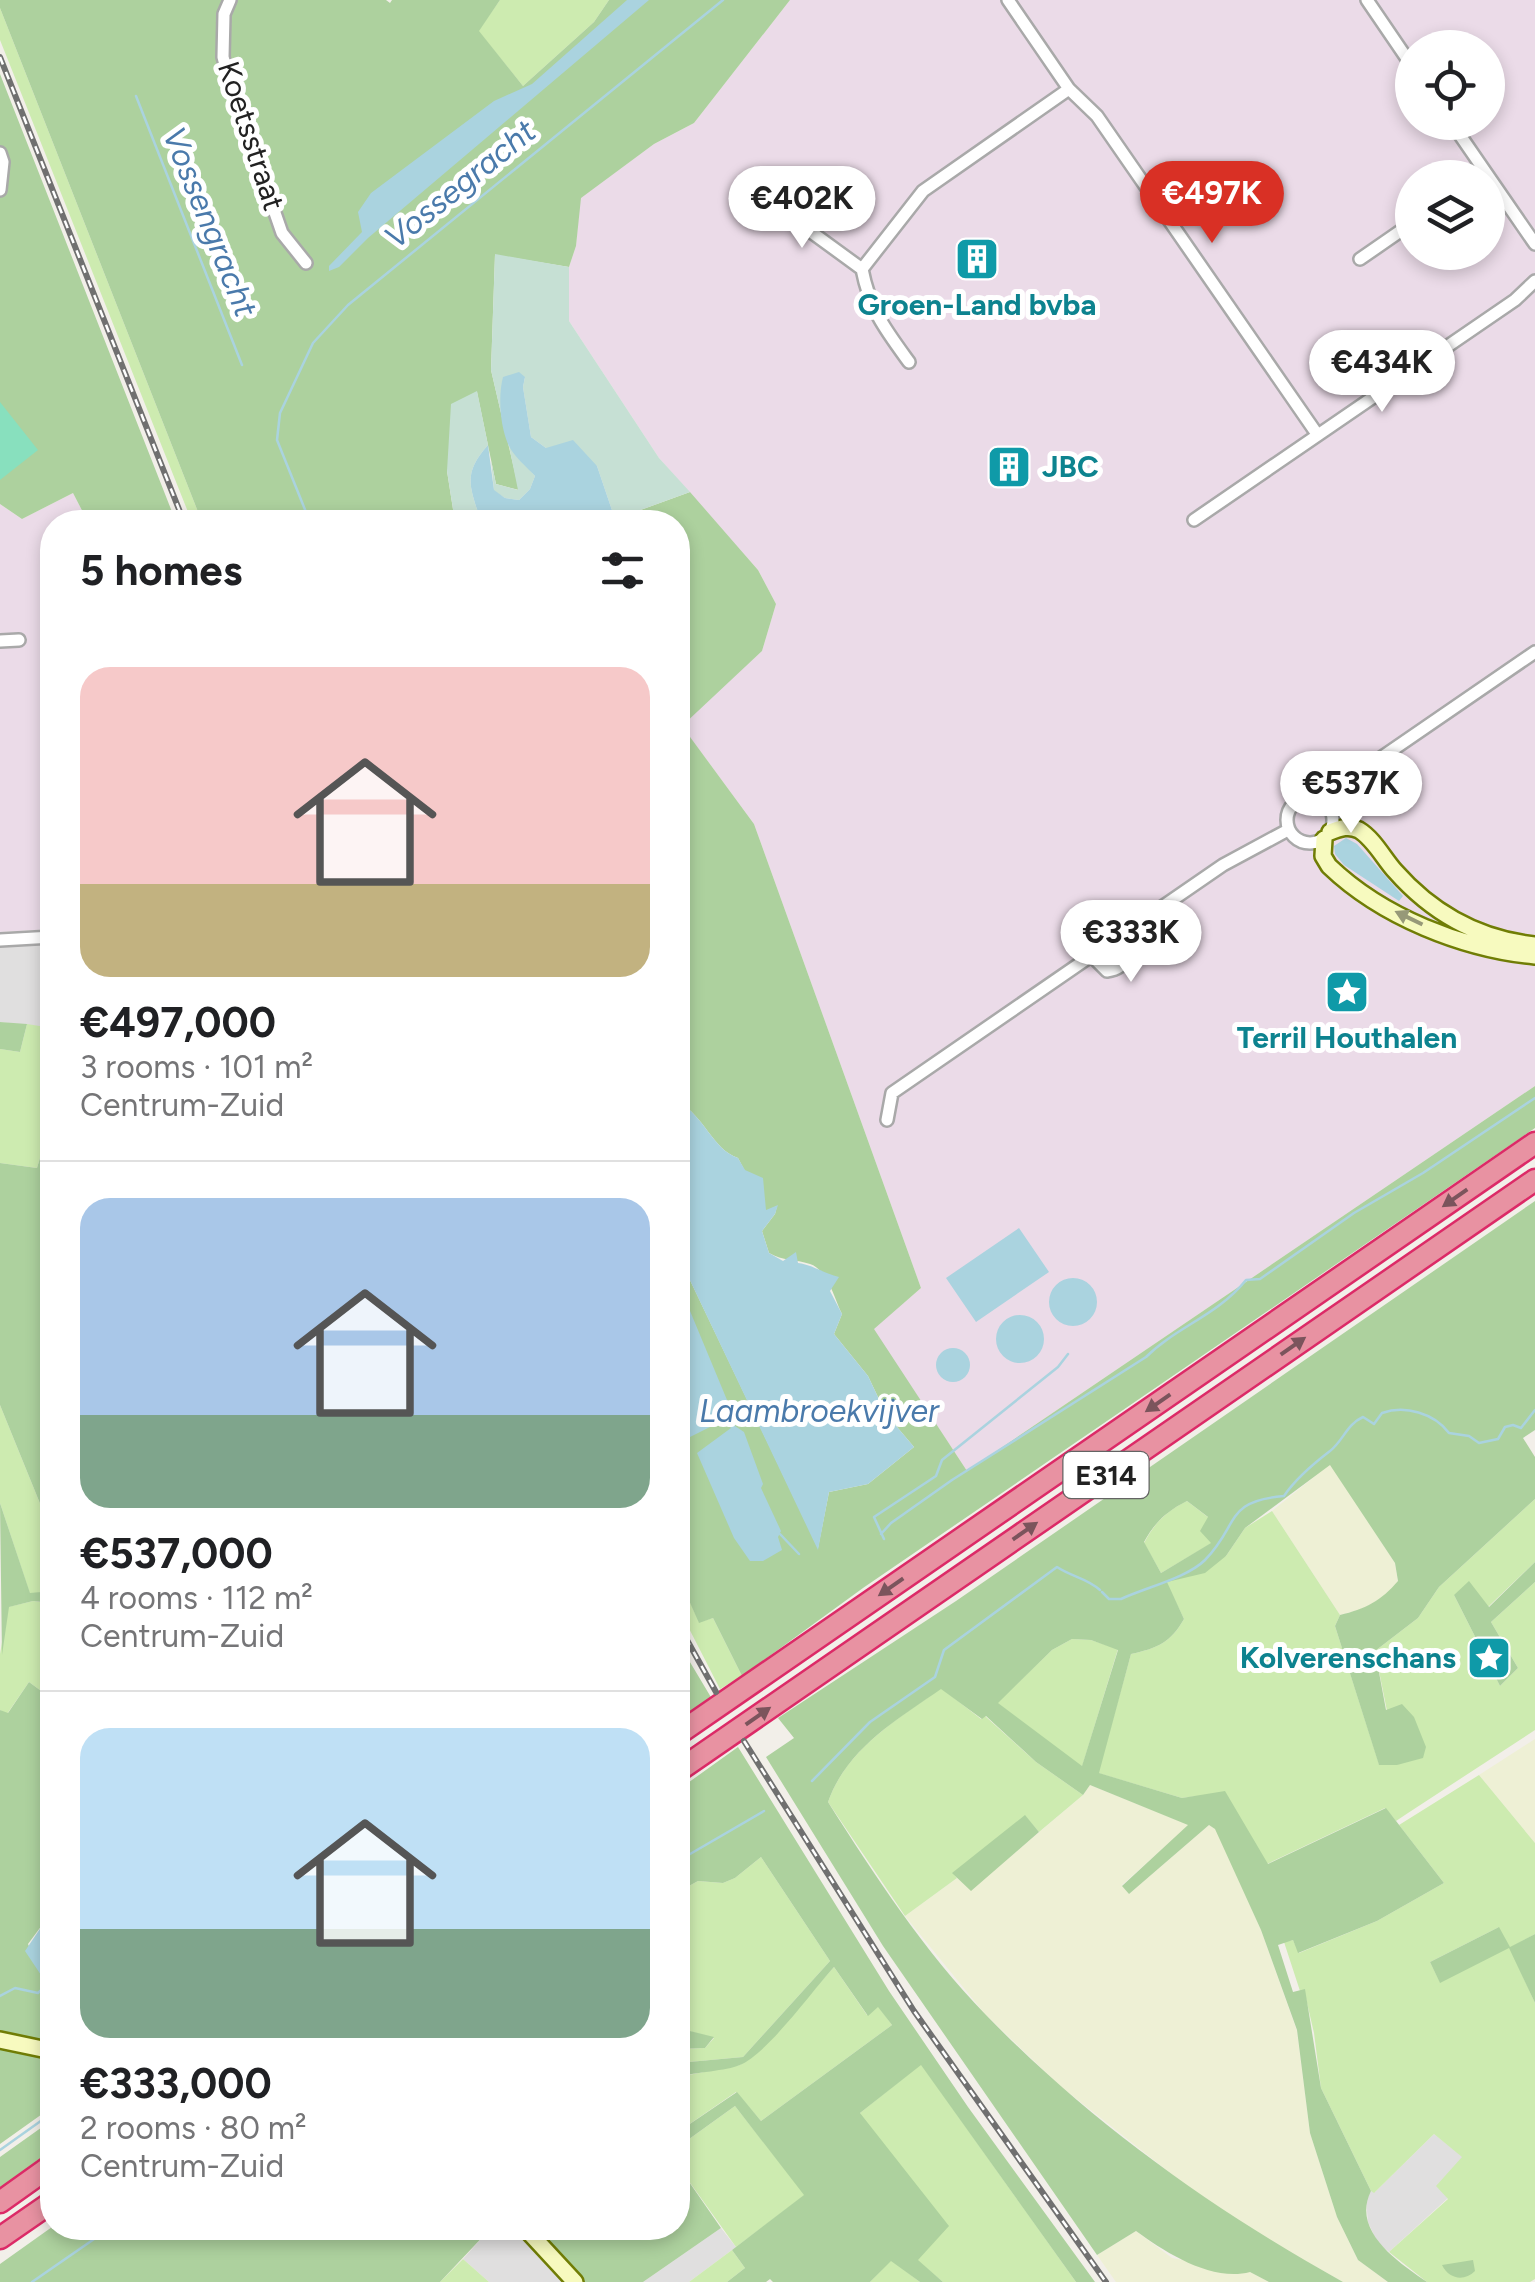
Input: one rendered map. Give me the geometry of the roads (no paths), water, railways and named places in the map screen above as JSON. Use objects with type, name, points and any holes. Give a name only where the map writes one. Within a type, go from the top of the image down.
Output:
[{"type":"highway","name":"E314","points":[[690,1726],[1535,1143]]},
{"type":"highway","name":"E314","points":[[690,1763],[1535,1180]]},
{"type":"highway","points":[[0,2202],[40,2174]]},
{"type":"highway","points":[[0,2238],[40,2210]]},
{"type":"street","name":"Koetsstraat","points":[[230,0],[224,14],[222,57],[282,233],[306,264]]},
{"type":"street","points":[[1008,0],[1069,89],[1098,116],[1317,434]]},
{"type":"street","points":[[1367,0],[1395,41]]},
{"type":"street","points":[[862,269],[923,191],[1069,89]]},
{"type":"street","points":[[0,153],[0,190]]},
{"type":"street","points":[[766,199],[862,269],[876,316],[908,362]]},
{"type":"street","points":[[1505,205],[1535,244]]},
{"type":"street","points":[[1360,260],[1395,235]]},
{"type":"street","points":[[1194,520],[1515,300],[1535,281]]},
{"type":"street","points":[[0,641],[19,640]]},
{"type":"street","points":[[1326,804],[1369,766],[1535,652]]},
{"type":"street","points":[[1535,945],[1502,940],[1457,923],[1409,887],[1362,832],[1350,827],[1327,836],[1315,843],[1303,843],[1288,830],[1288,812],[1296,802],[1315,798],[1326,804],[1332,816],[1327,836],[1323,856],[1329,866],[1394,911],[1470,943],[1535,956]]},
{"type":"street","points":[[886,1120],[892,1093],[1223,865],[1288,830]]},
{"type":"street","points":[[0,940],[40,938]]},
{"type":"street","points":[[1092,956],[1106,970],[1120,967],[1126,961],[1126,953],[1118,938]]},
{"type":"street","points":[[0,2040],[40,2048]]},
{"type":"street","points":[[536,2240],[576,2282]]},
{"type":"water","points":[[627,0],[649,0],[368,238],[339,267],[329,271],[329,266],[362,232],[358,212],[371,193],[494,101],[532,84]]},
{"type":"water","points":[[519,372],[525,377],[531,437],[546,448],[573,440],[597,466],[612,510],[478,510],[471,474],[488,445],[494,490],[505,498],[519,500],[530,489],[535,476],[510,448],[505,436],[503,377]]},
{"type":"water","points":[[1346,838],[1357,844],[1403,896],[1399,901],[1344,865],[1334,846]]},
{"type":"water","name":"Laambroekvijver","points":[[690,1111],[721,1147],[738,1158],[745,1170],[763,1178],[766,1210],[778,1205],[762,1231],[769,1253],[783,1261],[796,1252],[798,1263],[839,1277],[830,1291],[842,1314],[834,1334],[868,1376],[886,1414],[914,1447],[868,1484],[829,1492],[818,1550],[690,1280]]},
{"type":"water","points":[[1019,1228],[1049,1272],[976,1322],[946,1278]]},
{"type":"water","points":[[1073,1278],[1090,1285],[1097,1302],[1090,1319],[1073,1326],[1056,1319],[1049,1302],[1056,1285]]},
{"type":"water","points":[[690,1311],[735,1426],[744,1432],[763,1484],[761,1488],[781,1531],[778,1537],[782,1550],[763,1561],[750,1561],[734,1538],[697,1453],[731,1428],[724,1420],[690,1437]]},
{"type":"water","points":[[1020,1315],[1037,1322],[1044,1339],[1037,1356],[1020,1363],[1003,1356],[996,1339],[1003,1322]]},
{"type":"water","points":[[953,1348],[965,1353],[970,1365],[965,1377],[953,1382],[941,1377],[936,1365],[941,1353]]},
{"type":"water","points":[[40,1929],[40,1974],[25,1951]]},
{"type":"waterway","name":"Vossegracht","points":[[305,510],[277,440],[280,413],[313,343],[348,305],[723,0]]},
{"type":"waterway","name":"Vossengracht","points":[[136,96],[242,365]]},
{"type":"waterway","points":[[881,1534],[952,1480],[1146,1357],[1223,1303],[1246,1280],[1260,1279],[1354,1213],[1423,1173],[1535,1098]]},
{"type":"waterway","points":[[884,1539],[874,1517],[936,1476],[942,1460],[1058,1367],[1068,1354]]},
{"type":"waterway","points":[[1102,1592],[1109,1599],[1121,1599],[1197,1566],[1216,1547],[1242,1509],[1251,1503],[1284,1496],[1363,1417],[1374,1424],[1382,1413],[1419,1412],[1449,1433],[1469,1436],[1479,1443],[1498,1439],[1505,1427],[1521,1428],[1535,1410]]},
{"type":"waterway","name":"Vossengracht","points":[[780,1534],[799,1554]]},
{"type":"waterway","points":[[812,1781],[870,1722],[935,1677],[944,1650],[1057,1567],[1100,1590]]},
{"type":"waterway","points":[[690,1854],[764,1811]]},
{"type":"waterway","points":[[0,1996],[15,1988],[40,1991]]},
{"type":"waterway","points":[[0,2150],[40,2122]]},
{"type":"waterway","points":[[32,2282],[93,2240]]},
{"type":"railway","points":[[0,57],[179,510]]},
{"type":"railway","points":[[690,1645],[716,1692]]},
{"type":"railway","points":[[744,1741],[914,2011],[1106,2282]]},
{"type":"place","name":"Groen-Land bvba","points":[[977,259]]},
{"type":"place","name":"JBC","points":[[1009,467]]},
{"type":"place","name":"Terril Houthalen","points":[[1347,992]]},
{"type":"place","name":"Kolverenschans","points":[[1489,1658]]}]
